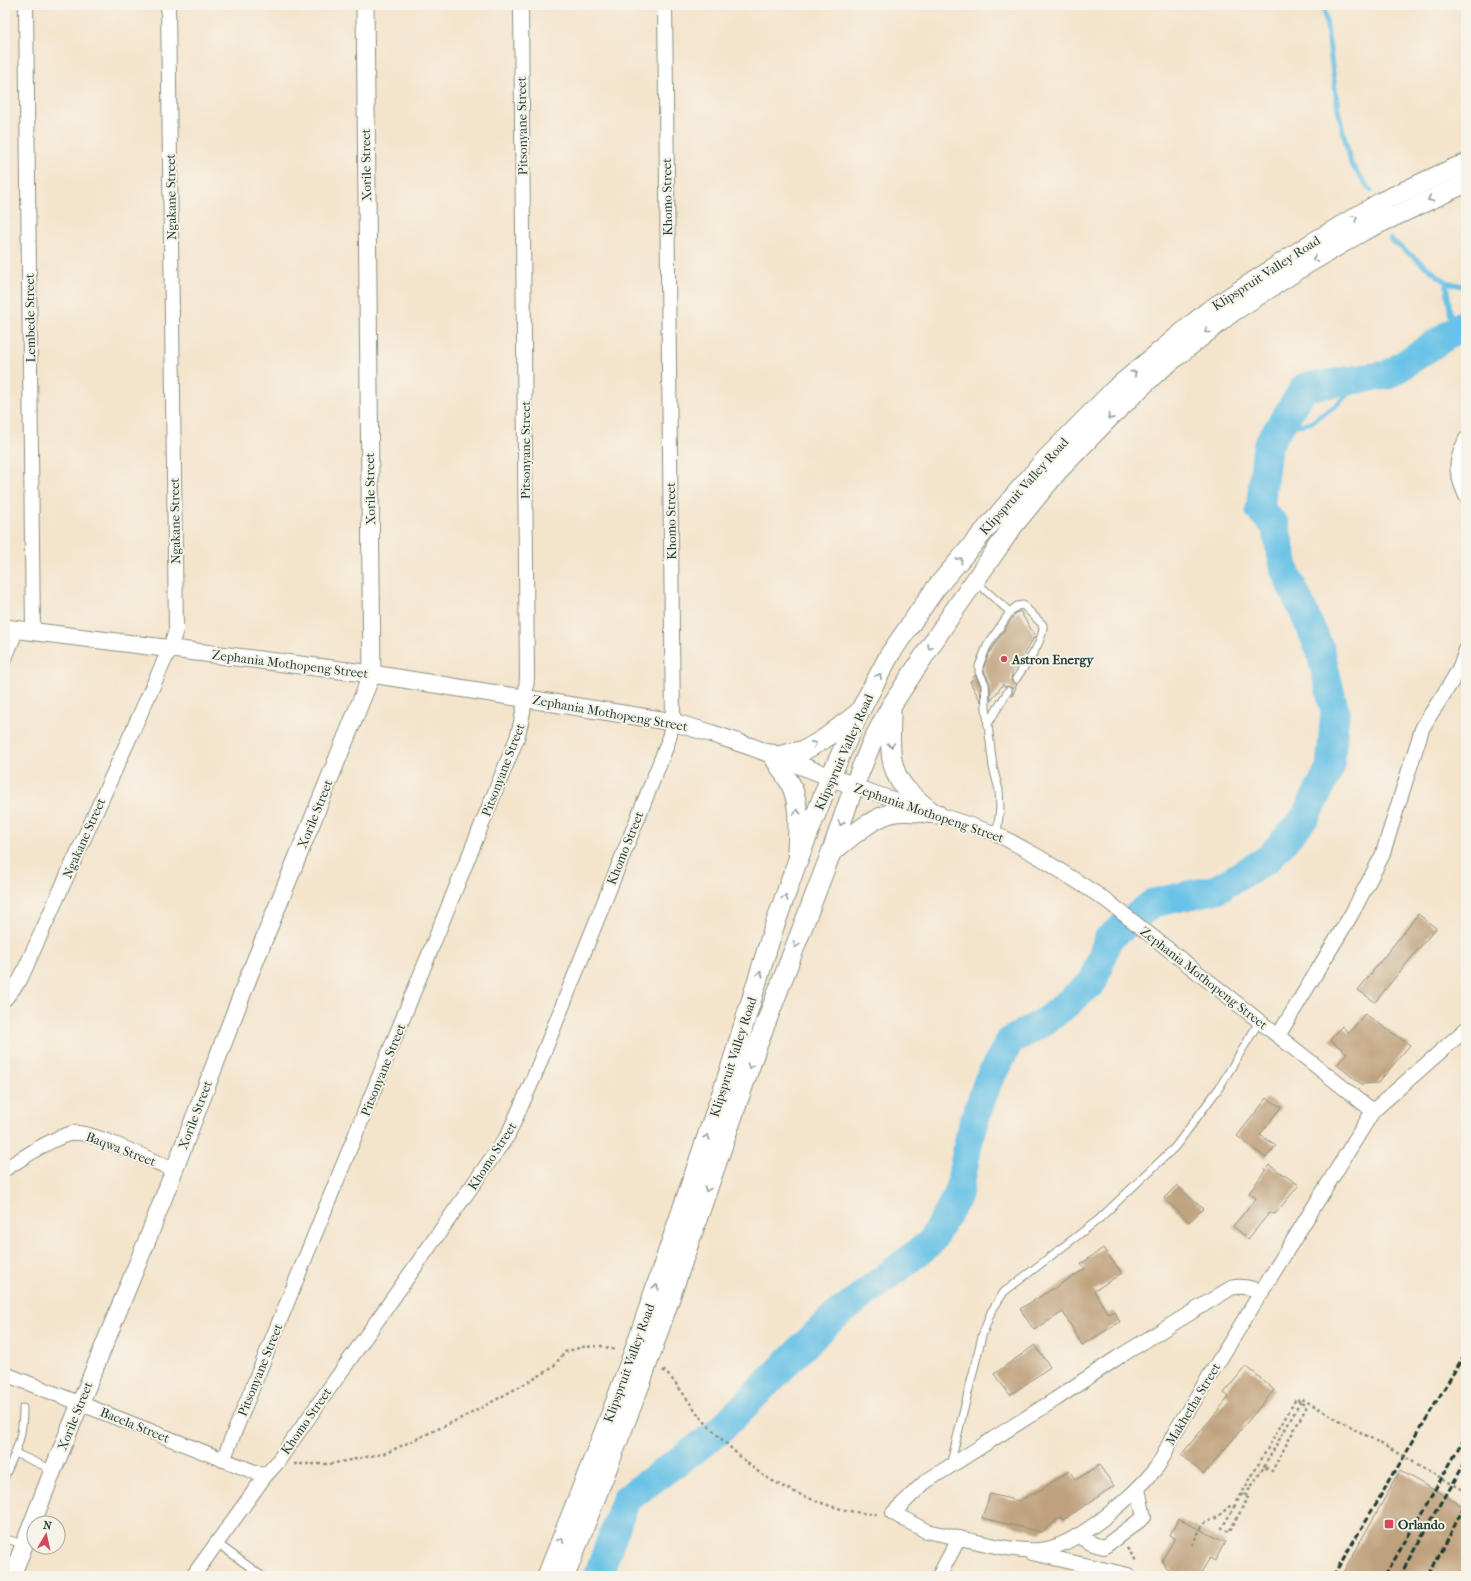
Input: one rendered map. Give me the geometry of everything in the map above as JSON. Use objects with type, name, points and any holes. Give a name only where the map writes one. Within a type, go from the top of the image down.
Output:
[{"type":"main road","name":"Klipspruit Valley Road","points":[[547,1576],[611,1414],[634,1351],[731,1066],[773,930],[796,865],[830,778],[860,711],[890,654],[935,589],[1043,462],[1115,389],[1207,312],[1312,243],[1383,201],[1466,164]]},
{"type":"main road","name":"Klipspruit Valley Road","points":[[565,1576],[641,1382],[757,1046],[831,853],[854,786],[872,742],[891,706],[1013,526],[1057,472],[1107,420],[1157,372],[1224,318],[1307,264],[1363,231],[1466,183]]},
{"type":"main road","points":[[891,706],[890,748],[893,767],[904,787],[935,813]]},
{"type":"main road","points":[[796,865],[798,815],[796,799],[791,785],[775,755],[805,750],[824,739],[860,711]]},
{"type":"main road","points":[[831,853],[853,835],[884,815],[897,812],[935,813]]},
{"type":"street","name":"Lembede Street","points":[[5,658],[18,630],[26,5]]},
{"type":"street","name":"Ngakane Street","points":[[5,998],[20,980],[170,648],[176,630],[168,5]]},
{"type":"street","name":"Xorile Street","points":[[12,1576],[52,1470],[145,1245],[264,940],[372,674],[364,5]]},
{"type":"street","name":"Pitsonyane Street","points":[[224,1460],[517,738],[526,699],[525,371],[521,5]]},
{"type":"street","name":"Khomo Street","points":[[193,1576],[265,1476],[276,1464],[508,1136],[537,1069],[667,744],[673,722],[665,5]]},
{"type":"street","points":[[1466,439],[1460,450],[1456,467],[1459,480],[1466,496]]},
{"type":"street","name":"Zephania Mothopeng Street","points":[[18,630],[372,674],[673,722],[710,732],[775,755],[830,778],[997,834],[1039,857],[1106,900],[1373,1111]]},
{"type":"street","points":[[1278,1036],[1351,915],[1382,856],[1422,729],[1430,714],[1456,675],[1466,650]]},
{"type":"street","name":"Makhetha Street","points":[[893,1514],[926,1531],[1015,1549],[1041,1550],[1063,1543],[1078,1535],[1116,1508],[1138,1489],[1158,1466],[1175,1432],[1373,1111],[1466,1029]]},
{"type":"street","name":"Baqwa Street","points":[[5,1169],[57,1139],[74,1133],[96,1137],[174,1170]]},
{"type":"street","points":[[893,1514],[924,1482],[1056,1399],[1117,1358],[1230,1288],[1239,1286],[1262,1292]]},
{"type":"street","name":"Bacela Street","points":[[5,1374],[265,1476]]},
{"type":"street","points":[[1078,1535],[1084,1540],[1097,1546],[1104,1547],[1144,1517],[1138,1489]]},
{"type":"street","points":[[939,1576],[959,1538]]},
{"type":"street","points":[[1015,1549],[1128,1574],[1129,1576]]},
{"type":"lane","points":[[975,581],[1010,612]]},
{"type":"lane","points":[[997,834],[1000,808],[999,790],[993,767],[985,684],[979,672],[979,666],[987,646],[1010,612],[1017,606],[1023,605],[1043,625],[1043,629],[1041,639],[1016,679]]},
{"type":"lane","points":[[988,724],[1008,691]]},
{"type":"lane","points":[[950,1466],[982,1336],[992,1312],[1004,1292],[1098,1220],[1175,1147],[1219,1088],[1259,1022]]},
{"type":"lane","points":[[5,1476],[21,1439],[23,1408]]},
{"type":"lane","points":[[15,1453],[52,1470]]},
{"type":"lane","points":[[5,1539],[24,1544]]},
{"type":"lane","points":[[217,1543],[262,1576]]},
{"type":"path","points":[[276,1464],[330,1464],[386,1453],[468,1415],[540,1376],[552,1368],[565,1352],[582,1347],[595,1346],[617,1350]]},
{"type":"path","points":[[661,1368],[669,1375],[703,1419],[746,1461],[766,1477],[808,1498],[830,1505],[865,1514],[893,1514]]},
{"type":"path","points":[[1242,1494],[1248,1498],[1229,1532],[1222,1528],[1296,1398],[1308,1406],[1272,1471],[1264,1467]]},
{"type":"path","points":[[1245,1496],[1264,1467],[1302,1399],[1466,1492]]},
{"type":"path","points":[[1192,1545],[1203,1524],[1216,1518],[1231,1505],[1234,1507]]},
{"type":"building","points":[[1020,611],[1035,636],[1012,673],[1011,681],[1017,684],[1012,697],[1012,688],[1008,686],[1005,687],[1003,684],[991,701],[990,683],[984,671],[984,667],[989,653],[1015,614]]},
{"type":"building","points":[[975,675],[980,685],[981,702],[970,682]]},
{"type":"building","points":[[1418,914],[1436,928],[1375,1002],[1358,990]]},
{"type":"building","points":[[1365,1014],[1410,1045],[1378,1083],[1361,1084],[1337,1065],[1347,1053],[1330,1040],[1342,1026],[1349,1033]]},
{"type":"building","points":[[1267,1098],[1281,1107],[1260,1135],[1276,1145],[1266,1158],[1237,1136]]},
{"type":"building","points":[[1269,1165],[1299,1185],[1275,1214],[1270,1212],[1248,1239],[1233,1226],[1256,1198],[1249,1193]]},
{"type":"building","points":[[1177,1185],[1203,1209],[1189,1222],[1164,1198]]},
{"type":"building","points":[[1103,1248],[1122,1273],[1094,1291],[1108,1314],[1114,1311],[1120,1322],[1082,1345],[1063,1312],[1034,1330],[1020,1309],[1085,1269],[1081,1264]]},
{"type":"building","points":[[1035,1345],[1050,1367],[1010,1395],[994,1374]]},
{"type":"building","points":[[1246,1366],[1274,1390],[1204,1474],[1181,1455],[1229,1397],[1224,1393]]},
{"type":"building","points":[[1099,1465],[1114,1486],[1063,1520],[1061,1517],[1041,1532],[982,1518],[990,1494],[1019,1501],[1042,1489],[1069,1471],[1076,1480]]},
{"type":"building","points":[[1400,1471],[1466,1508],[1466,1576],[1341,1576]]},
{"type":"building","points":[[1178,1519],[1225,1542],[1215,1561],[1210,1558],[1199,1576],[1181,1576],[1165,1567],[1162,1560],[1175,1538],[1170,1535]]},
{"type":"waterway","points":[[1324,5],[1338,110],[1351,164],[1371,191]]},
{"type":"waterway","points":[[1390,239],[1446,282],[1466,287]]},
{"type":"waterway","points":[[1446,282],[1453,332]]},
{"type":"waterway","points":[[598,1576],[626,1499],[717,1433],[828,1322],[930,1243],[958,1195],[971,1130],[988,1081],[1010,1041],[1047,1020],[1093,982],[1108,939],[1153,903],[1217,889],[1268,859],[1306,816],[1330,768],[1335,712],[1320,649],[1285,571],[1275,525],[1260,510],[1267,446],[1305,387],[1388,375],[1466,323]]},
{"type":"waterway","points":[[1279,428],[1310,423],[1335,406],[1365,378]]},
{"type":"railway","points":[[1333,1576],[1466,1352]]},
{"type":"railway","points":[[1385,1576],[1466,1436]]},
{"type":"railway","points":[[1399,1576],[1466,1461]]},
{"type":"railway","points":[[1429,1576],[1466,1503]]},
{"type":"place","name":"Astron Energy","points":[[1004,659]]},
{"type":"place","name":"Orlando","points":[[1389,1524]]}]
